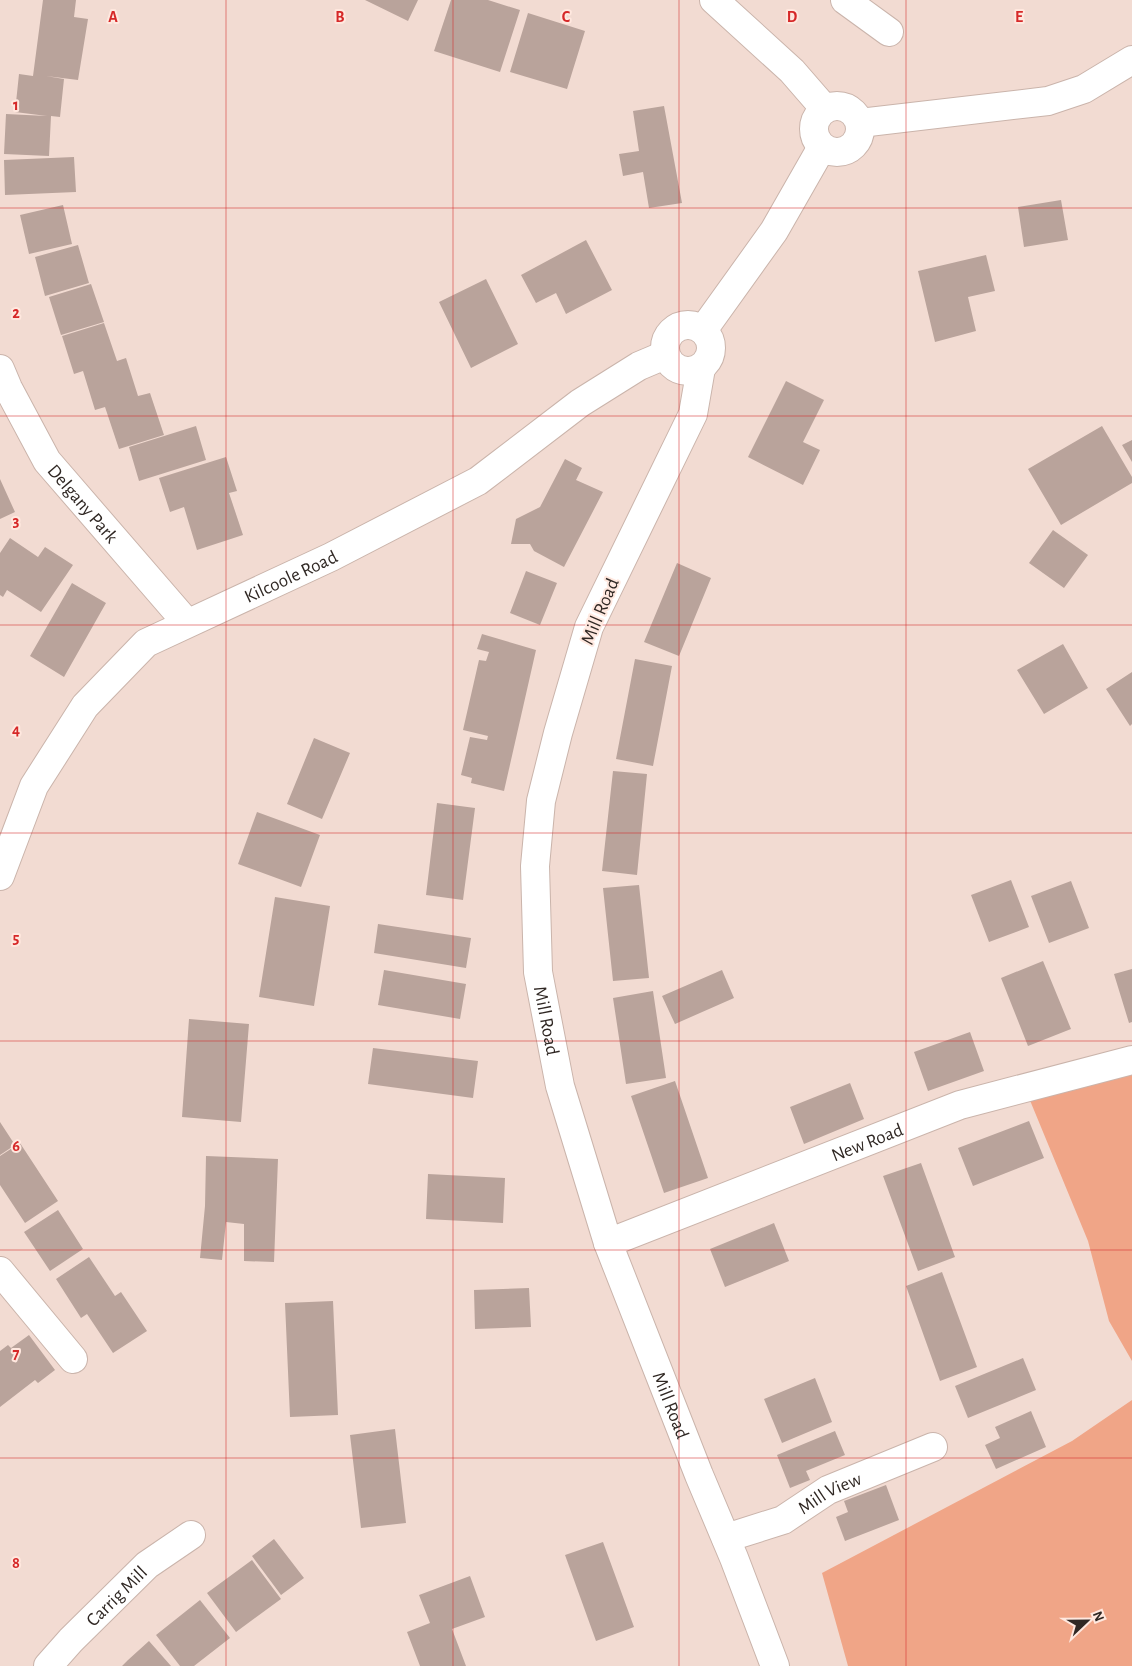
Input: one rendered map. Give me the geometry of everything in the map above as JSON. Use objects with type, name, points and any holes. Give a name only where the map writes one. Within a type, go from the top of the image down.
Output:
[{"type":"main road","points":[[714,0],[792,71],[824,109]]},
{"type":"main road","points":[[845,0],[889,32]]},
{"type":"main road","points":[[860,123],[1048,101],[1084,89],[1132,60]]},
{"type":"main road","points":[[839,105],[846,107],[857,116],[860,123],[859,137],[850,149],[836,152],[822,148],[817,142],[814,128],[815,120],[824,109],[839,105]]},
{"type":"main road","points":[[703,330],[774,231],[822,148]]},
{"type":"main road","points":[[689,325],[696,326],[708,335],[711,350],[710,357],[701,368],[694,371],[679,371],[668,361],[665,354],[666,340],[675,328],[689,325]]},
{"type":"main road","name":"Kilcoole Road","points":[[0,876],[34,786],[85,706],[146,643],[330,557],[478,480],[580,403],[639,366],[665,354]]},
{"type":"main road","name":"Mill Road","points":[[701,368],[693,414],[589,627],[558,733],[541,801],[535,866],[538,972],[560,1086],[608,1243],[776,1666]]},
{"type":"main road","name":"Delgany Park","points":[[0,369],[8,388],[47,461],[187,623]]},
{"type":"main road","name":"New Road","points":[[608,1243],[960,1105],[1132,1060]]},
{"type":"main road","points":[[4,1284],[73,1359]]},
{"type":"main road","name":"Mill View","points":[[726,1538],[783,1520],[828,1490],[933,1447]]},
{"type":"main road","name":"Carrig Mill","points":[[48,1666],[83,1628],[147,1565],[191,1536]]},
{"type":"shaded area","points":[[1132,1075],[1132,1361],[1109,1321],[1088,1241],[1029,1098]]},
{"type":"shaded area","points":[[1132,1400],[1132,1666],[848,1666],[822,1573],[1072,1441]]},
{"type":"building","points":[[43,0],[76,0],[74,17],[88,19],[78,80],[46,76],[64,79],[60,117],[51,116],[49,156],[4,154],[6,114],[47,116],[15,112],[19,74],[33,76]]},
{"type":"building","points":[[365,0],[418,0],[408,21]]},
{"type":"building","points":[[451,0],[488,0],[520,10],[500,72],[434,51]]},
{"type":"building","points":[[528,13],[585,31],[567,89],[510,72]]},
{"type":"building","points":[[664,106],[682,203],[649,208],[643,172],[623,176],[619,154],[639,151],[633,111]]},
{"type":"building","points":[[74,157],[76,192],[5,195],[4,160]]},
{"type":"building","points":[[1061,200],[1068,240],[1024,247],[1018,207]]},
{"type":"building","points":[[63,205],[72,244],[29,254],[20,215]]},
{"type":"building","points":[[586,240],[612,290],[566,314],[556,293],[536,303],[521,275]]},
{"type":"building","points":[[78,245],[89,283],[45,296],[35,257]]},
{"type":"building","points":[[986,255],[995,291],[968,297],[976,331],[935,342],[918,271]]},
{"type":"building","points":[[486,279],[518,344],[471,368],[439,302]]},
{"type":"building","points":[[91,284],[104,322],[61,335],[49,297]]},
{"type":"building","points":[[104,323],[117,361],[126,358],[138,396],[150,393],[164,435],[119,449],[105,407],[95,410],[83,371],[74,374],[62,336]]},
{"type":"building","points":[[786,381],[824,400],[803,442],[820,450],[803,485],[748,457]]},
{"type":"building","points":[[196,426],[206,460],[139,481],[129,447]]},
{"type":"building","points":[[1102,426],[1132,477],[1132,483],[1061,525],[1028,469]]},
{"type":"building","points":[[1132,440],[1132,462],[1122,445]]},
{"type":"building","points":[[226,457],[237,491],[229,493],[243,535],[197,550],[184,507],[170,512],[159,478]]},
{"type":"building","points":[[565,459],[582,468],[576,480],[603,492],[564,567],[534,551],[530,544],[511,544],[516,519],[540,507]]},
{"type":"building","points":[[0,479],[15,512],[0,519]]},
{"type":"building","points":[[1053,530],[1088,555],[1064,588],[1029,563]]},
{"type":"building","points":[[10,538],[38,557],[45,547],[73,565],[41,612],[7,590],[3,597],[0,595],[0,553]]},
{"type":"building","points":[[677,563],[711,578],[679,656],[644,642]]},
{"type":"building","points":[[526,571],[557,583],[540,625],[510,613]]},
{"type":"building","points":[[72,583],[106,603],[64,677],[30,656]]},
{"type":"building","points":[[482,634],[536,650],[504,791],[471,783],[472,778],[461,775],[470,737],[487,740],[488,736],[463,730],[479,660],[486,661],[489,652],[477,649]]},
{"type":"building","points":[[1063,644],[1088,688],[1044,714],[1017,670]]},
{"type":"building","points":[[635,659],[672,666],[653,766],[616,759]]},
{"type":"building","points":[[1132,672],[1132,724],[1130,726],[1106,689]]},
{"type":"building","points":[[314,738],[350,753],[322,819],[287,804]]},
{"type":"building","points":[[613,771],[647,774],[637,875],[602,871]]},
{"type":"building","points":[[437,803],[475,808],[463,900],[426,895]]},
{"type":"building","points":[[257,812],[320,835],[301,887],[238,864]]},
{"type":"building","points":[[1011,880],[1029,927],[989,942],[971,895]]},
{"type":"building","points":[[1071,881],[1089,928],[1049,943],[1031,896]]},
{"type":"building","points":[[639,885],[649,978],[613,981],[603,888]]},
{"type":"building","points":[[275,897],[330,906],[314,1006],[259,997]]},
{"type":"building","points":[[378,924],[471,938],[466,968],[374,953]]},
{"type":"building","points":[[1043,961],[1071,1029],[1028,1046],[1001,978]]},
{"type":"building","points":[[1132,969],[1132,1022],[1129,1023],[1114,974]]},
{"type":"building","points":[[384,970],[466,984],[460,1019],[378,1005]]},
{"type":"building","points":[[722,970],[734,998],[675,1024],[662,996]]},
{"type":"building","points":[[653,991],[666,1078],[626,1084],[613,998]]},
{"type":"building","points":[[189,1019],[249,1024],[241,1122],[182,1117]]},
{"type":"building","points":[[970,1032],[984,1071],[928,1091],[914,1052]]},
{"type":"building","points":[[373,1048],[478,1061],[473,1098],[368,1084]]},
{"type":"building","points":[[675,1081],[708,1178],[664,1193],[631,1096]]},
{"type":"building","points":[[850,1083],[864,1119],[804,1144],[790,1107]]},
{"type":"building","points":[[1029,1121],[1044,1158],[973,1186],[958,1148]]},
{"type":"building","points":[[0,1122],[15,1145],[0,1155]]},
{"type":"building","points":[[20,1143],[58,1201],[25,1223],[0,1185],[0,1156]]},
{"type":"building","points":[[206,1156],[278,1159],[274,1262],[244,1261],[244,1224],[226,1222],[222,1260],[200,1258],[205,1206]]},
{"type":"building","points":[[921,1163],[955,1257],[918,1271],[883,1176]]},
{"type":"building","points":[[428,1174],[505,1178],[503,1223],[426,1219]]},
{"type":"building","points":[[58,1210],[83,1249],[50,1271],[24,1232]]},
{"type":"building","points":[[774,1223],[789,1261],[725,1287],[710,1249]]},
{"type":"building","points":[[89,1257],[115,1296],[121,1292],[147,1331],[113,1353],[87,1314],[81,1318],[56,1279]]},
{"type":"building","points":[[942,1272],[977,1367],[940,1381],[906,1286]]},
{"type":"building","points":[[529,1288],[531,1327],[475,1329],[474,1290]]},
{"type":"building","points":[[333,1301],[338,1415],[290,1417],[285,1303]]},
{"type":"building","points":[[29,1335],[55,1370],[38,1383],[35,1380],[0,1407],[0,1351],[8,1345],[11,1348]]},
{"type":"building","points":[[1023,1358],[1036,1390],[968,1418],[955,1386]]},
{"type":"building","points":[[815,1378],[832,1422],[782,1443],[764,1399]]},
{"type":"building","points":[[1031,1411],[1046,1447],[996,1469],[985,1445],[1000,1438],[995,1427]]},
{"type":"building","points":[[395,1429],[406,1523],[361,1528],[350,1435]]},
{"type":"building","points":[[835,1431],[845,1455],[806,1471],[810,1480],[790,1488],[777,1455]]},
{"type":"building","points":[[886,1485],[899,1520],[845,1541],[836,1517],[848,1512],[844,1501]]},
{"type":"building","points":[[274,1539],[304,1578],[281,1595],[252,1556]]},
{"type":"building","points":[[603,1542],[634,1627],[596,1641],[565,1555]]},
{"type":"building","points":[[252,1560],[281,1599],[236,1632],[207,1593]]},
{"type":"building","points":[[470,1576],[485,1617],[452,1629],[466,1666],[420,1666],[407,1632],[430,1623],[419,1595]]},
{"type":"building","points":[[200,1600],[230,1638],[194,1666],[180,1666],[156,1635]]},
{"type":"building","points":[[149,1641],[171,1666],[122,1666],[128,1660]]}]
